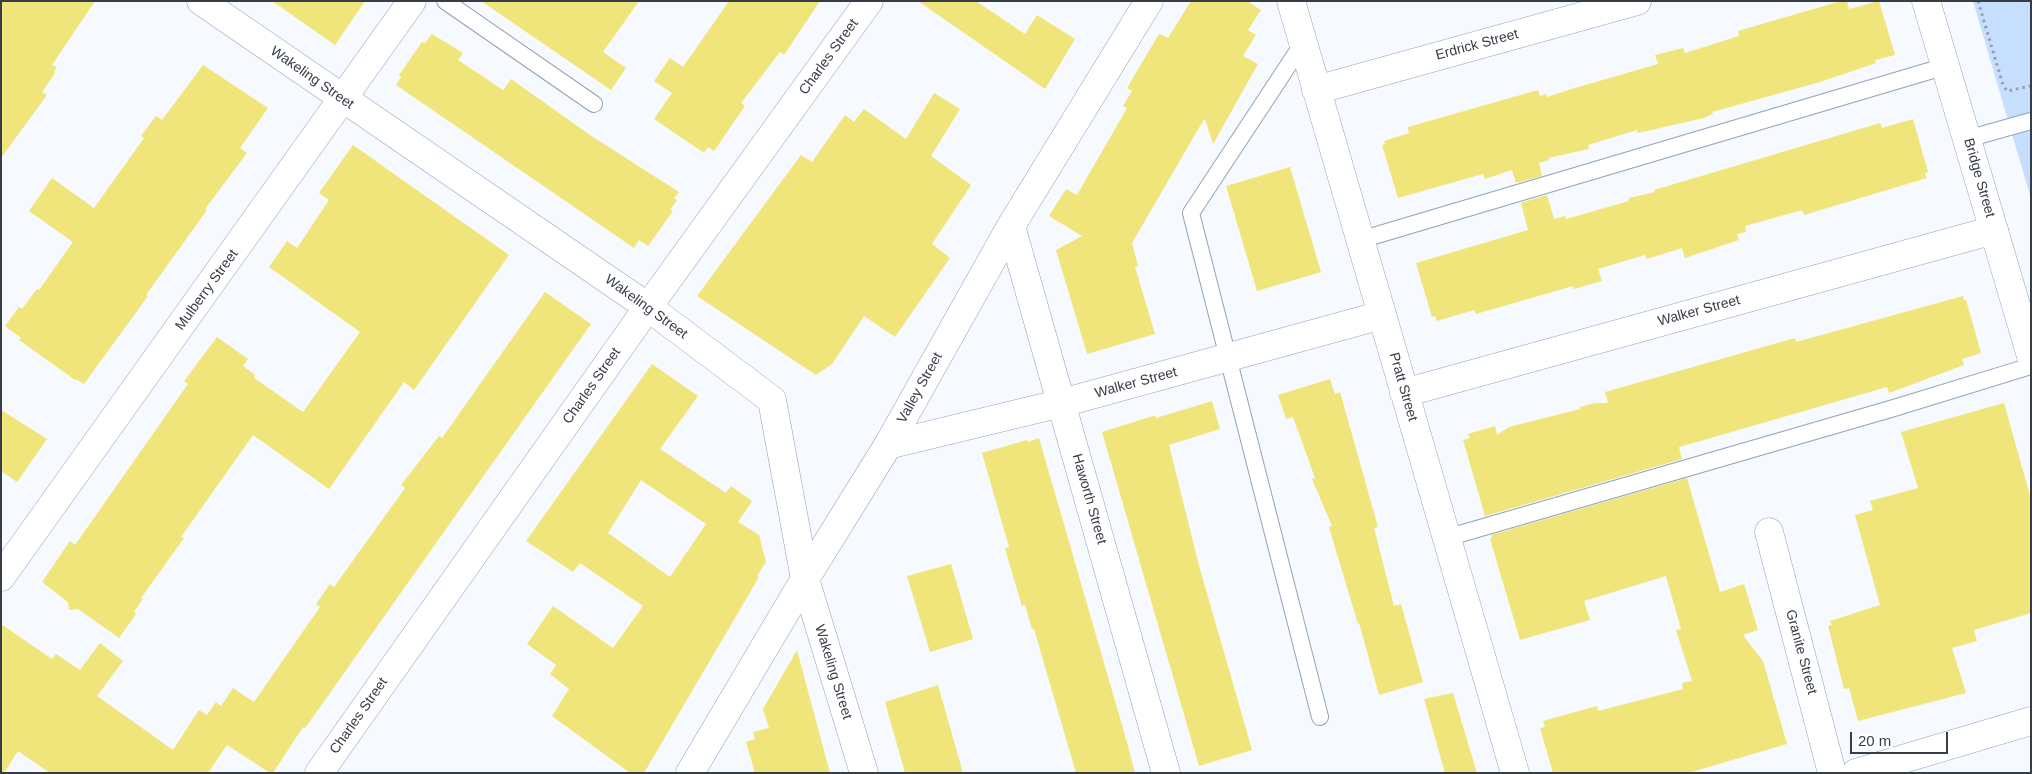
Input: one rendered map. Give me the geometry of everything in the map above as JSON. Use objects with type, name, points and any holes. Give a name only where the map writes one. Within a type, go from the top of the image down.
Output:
[{"type":"street","name":"Wakeling Street","points":[[201,1],[648,306],[772,400],[805,579],[864,773]]},
{"type":"street","name":"Mulberry Street","points":[[1,577],[344,100],[412,1]]},
{"type":"street","name":"Charles Street","points":[[319,773],[648,306],[869,1]]},
{"type":"street","name":"Valley Street","points":[[690,773],[805,579],[888,446],[1011,226],[1149,1]]},
{"type":"street","name":"Pratt Street","points":[[1291,1],[1515,773]]},
{"type":"street","name":"Erdrick Street","points":[[1316,90],[1637,1]]},
{"type":"street","name":"Bridge Street","points":[[1926,1],[2031,356]]},
{"type":"street","name":"Haworth Street","points":[[1011,226],[1166,773]]},
{"type":"street","name":"Walker Street","points":[[1404,393],[1994,230]]},
{"type":"street","name":"Walker Street","points":[[888,446],[1062,404],[1382,315]]},
{"type":"street","name":"Granite Street","points":[[1769,532],[1832,773]]},
{"type":"street","points":[[1856,773],[2031,720]]},
{"type":"lane","points":[[445,1],[594,104]]},
{"type":"lane","points":[[1303,43],[1191,213],[1320,717]]},
{"type":"lane","points":[[1360,240],[1946,66]]},
{"type":"lane","points":[[1967,139],[2031,121]]},
{"type":"lane","points":[[1446,538],[1894,408],[2031,366]]},
{"type":"path","points":[[1978,1],[2002,85],[2007,91],[2031,86]]},
{"type":"shaded area","points":[[1973,1],[2031,1],[2031,199]]},
{"type":"building","points":[[1,1],[95,1],[52,65],[57,67],[55,73],[42,92],[47,95],[1,158]]},
{"type":"building","points":[[272,1],[365,1],[335,45]]},
{"type":"building","points":[[481,1],[639,1],[603,52],[626,68],[611,90]]},
{"type":"building","points":[[729,1],[820,1],[784,55],[780,52],[741,103],[745,106],[714,151],[708,147],[704,153],[654,119],[672,93],[654,81],[670,58],[683,67]]},
{"type":"building","points":[[918,1],[976,1],[1025,34],[1037,15],[1075,39],[1045,89]]},
{"type":"building","points":[[1191,1],[1247,1],[1261,10],[1248,30],[1256,35],[1243,56],[1258,64],[1213,144],[1205,119],[1200,126],[1132,243],[1138,266],[1135,267],[1155,334],[1087,354],[1056,250],[1082,236],[1049,216],[1066,189],[1077,195],[1127,108],[1123,106],[1132,91],[1127,88],[1159,34],[1168,38]]},
{"type":"building","points":[[1841,1],[1847,1],[1849,9],[1879,1],[1895,55],[1875,60],[1876,63],[1820,82],[1712,112],[1713,114],[1704,118],[1638,133],[1637,130],[1588,145],[1589,149],[1548,158],[1549,160],[1539,163],[1542,176],[1516,183],[1512,170],[1485,179],[1483,174],[1398,198],[1382,145],[1385,144],[1384,141],[1409,133],[1408,127],[1538,90],[1540,96],[1546,94],[1547,97],[1658,64],[1655,55],[1683,48],[1685,53],[1739,36],[1738,31]]},
{"type":"building","points":[[432,34],[463,53],[458,60],[503,90],[511,79],[590,135],[679,192],[674,198],[677,200],[670,210],[673,211],[648,246],[639,240],[634,248],[396,85],[401,77],[399,75],[422,42],[425,43]]},
{"type":"building","points":[[203,65],[268,108],[240,148],[247,153],[205,209],[207,210],[146,295],[148,296],[84,384],[75,380],[19,340],[21,338],[5,326],[19,307],[22,309],[37,289],[39,290],[73,242],[29,211],[52,178],[94,208],[144,138],[141,136],[156,116],[162,120]]},
{"type":"building","points":[[934,93],[960,109],[931,156],[971,185],[932,244],[950,258],[895,337],[864,316],[832,364],[816,375],[697,296],[801,155],[812,162],[845,115],[854,122],[864,109],[906,139]]},
{"type":"building","points":[[1913,119],[1928,172],[1925,174],[1927,178],[1804,215],[1802,210],[1745,226],[1746,232],[1737,234],[1739,240],[1685,258],[1682,248],[1647,259],[1645,255],[1598,269],[1602,281],[1574,289],[1573,286],[1476,314],[1474,310],[1437,321],[1435,316],[1432,317],[1416,263],[1528,230],[1521,203],[1547,195],[1554,219],[1565,216],[1566,219],[1629,201],[1629,198],[1655,192],[1654,190],[1880,123],[1882,128]]},
{"type":"building","points":[[353,145],[509,255],[414,390],[404,382],[329,489],[253,435],[181,537],[184,538],[141,598],[143,599],[134,612],[136,614],[119,638],[78,609],[69,610],[68,602],[42,582],[70,541],[75,545],[188,384],[184,381],[217,337],[248,359],[243,366],[255,375],[254,378],[303,412],[360,332],[269,267],[287,241],[297,248],[329,200],[319,193]]},
{"type":"building","points":[[1290,167],[1321,272],[1257,291],[1226,186]]},
{"type":"building","points":[[545,292],[591,324],[305,728],[303,727],[273,773],[270,773],[227,745],[208,773],[50,773],[18,751],[4,773],[1,773],[1,624],[52,659],[56,654],[80,670],[100,643],[123,661],[97,696],[173,750],[199,710],[207,715],[216,702],[221,706],[233,688],[254,702],[320,607],[316,604],[330,584],[334,587],[405,488],[401,485],[439,436],[442,438]]},
{"type":"building","points":[[1963,296],[1964,300],[1966,300],[1981,353],[1962,359],[1964,365],[1889,393],[1887,387],[1679,447],[1682,459],[1485,516],[1463,440],[1470,438],[1468,434],[1495,426],[1497,435],[1509,427],[1580,409],[1580,407],[1595,403],[1608,403],[1605,392],[1795,338],[1796,342]]},
{"type":"building","points":[[652,364],[698,396],[660,449],[726,493],[731,486],[752,501],[738,522],[759,535],[766,562],[644,773],[630,773],[552,716],[569,689],[550,674],[556,665],[527,644],[553,606],[613,648],[643,606],[580,563],[573,572],[526,541]],"holes":[[[641,480],[706,524],[670,577],[608,533]]]},
{"type":"building","points":[[1330,379],[1335,394],[1340,392],[1378,527],[1374,528],[1394,606],[1401,604],[1423,682],[1379,695],[1329,527],[1332,526],[1312,479],[1315,478],[1293,417],[1286,419],[1278,395]]},
{"type":"building","points":[[1212,401],[1220,429],[1169,445],[1198,562],[1252,750],[1199,766],[1102,432],[1153,416],[1156,418]]},
{"type":"building","points":[[2004,403],[2031,499],[2031,613],[1974,630],[1977,641],[1952,648],[1966,693],[1858,721],[1849,688],[1844,689],[1828,626],[1832,625],[1830,621],[1880,605],[1855,515],[1873,510],[1870,501],[1918,488],[1901,432]]},
{"type":"building","points":[[1,410],[47,439],[17,482],[1,471]]},
{"type":"building","points":[[1039,438],[1135,773],[1076,773],[1034,629],[1032,629],[1025,605],[1022,606],[1008,559],[1005,548],[1009,547],[982,453]]},
{"type":"building","points":[[1687,478],[1720,592],[1744,584],[1758,630],[1743,635],[1763,661],[1787,744],[1688,773],[1553,773],[1540,728],[1545,727],[1543,721],[1597,706],[1598,711],[1683,689],[1682,683],[1692,681],[1676,630],[1681,629],[1666,576],[1584,601],[1590,620],[1520,640],[1490,539],[1492,538],[1491,535]]},
{"type":"building","points":[[951,564],[973,639],[930,652],[907,576]]},
{"type":"building","points":[[797,650],[830,773],[755,773],[746,742],[755,739],[753,732],[769,728],[763,709]]},
{"type":"building","points":[[938,685],[963,773],[905,773],[885,702]]},
{"type":"building","points":[[1453,693],[1477,773],[1445,773],[1424,699]]}]
